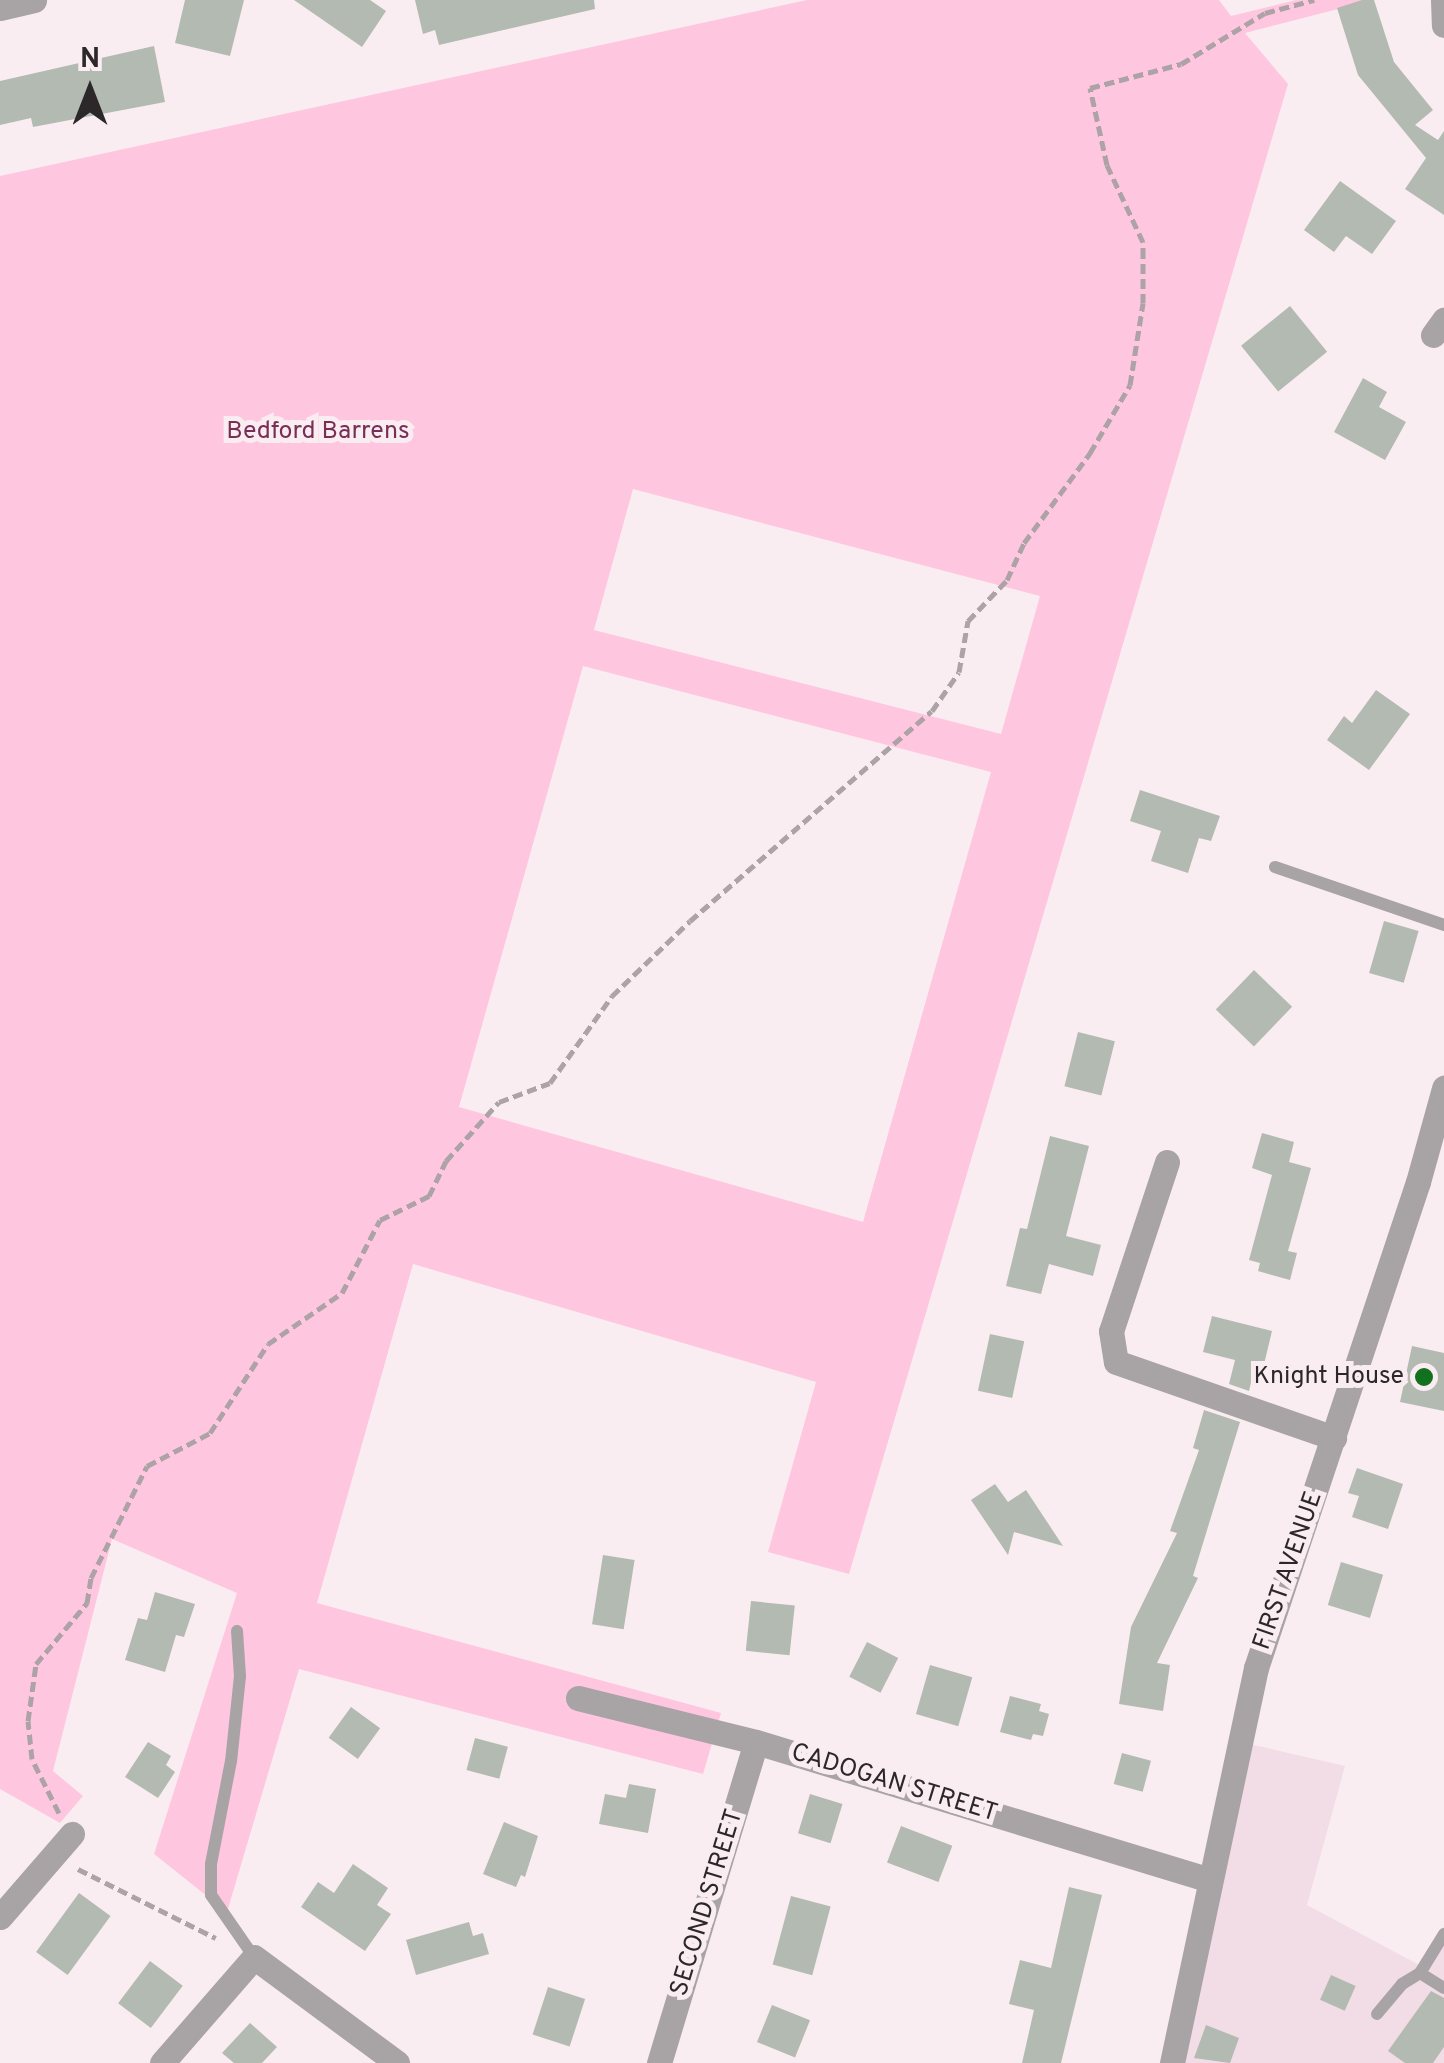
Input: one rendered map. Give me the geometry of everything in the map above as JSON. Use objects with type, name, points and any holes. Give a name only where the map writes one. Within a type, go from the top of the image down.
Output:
[{"type":"street","points":[[0,8],[34,0]]},
{"type":"street","points":[[1442,0],[1444,25]]},
{"type":"street","name":"FIRST AVENUE","points":[[1172,2063],[1208,1879],[1256,1668],[1334,1438],[1444,1088]]},
{"type":"street","points":[[1167,1162],[1111,1331],[1116,1362],[1334,1438]]},
{"type":"street","name":"CADOGAN STREET","points":[[578,1698],[756,1742],[1208,1879]]},
{"type":"street","name":"SECOND STREET","points":[[660,2063],[756,1742]]},
{"type":"street","points":[[0,1917],[72,1834]]},
{"type":"street","points":[[162,2063],[254,1957],[397,2063]]},
{"type":"lane","points":[[1275,867],[1444,925]]},
{"type":"lane","points":[[237,1631],[240,1676],[230,1762],[211,1864],[211,1895],[254,1957]]},
{"type":"lane","points":[[1378,2014],[1402,1984],[1420,1973],[1444,1934]]},
{"type":"lane","points":[[1420,1973],[1444,1988]]},
{"type":"path","points":[[72,1834],[32,1759],[28,1721],[36,1664],[87,1603],[90,1578],[147,1466],[210,1434],[268,1344],[342,1293],[380,1220],[430,1196],[446,1161],[500,1102],[550,1083],[625,984],[690,921],[932,711],[960,672],[968,621],[1007,580],[1024,543],[1090,453],[1130,385],[1143,303],[1143,242],[1107,165],[1090,88],[1181,64],[1265,13],[1314,0]]},
{"type":"path","points":[[53,1856],[254,1957]]},
{"type":"shaded area","points":[[1250,1744],[1345,1766],[1307,1905],[1425,1968],[1444,1937],[1444,2063],[1179,2063]]},
{"type":"green space","name":"Bedford Barrens","points":[[807,0],[1219,0],[1231,16],[1296,0],[1373,0],[1245,33],[1288,84],[849,1574],[768,1552],[816,1382],[413,1264],[317,1603],[721,1713],[703,1774],[299,1669],[227,1912],[154,1854],[237,1593],[112,1539],[53,1771],[83,1796],[60,1823],[0,1789],[0,176]],"holes":[[[633,489],[1040,596],[1001,734],[594,630]],[[583,666],[991,772],[863,1222],[459,1107]]]},
{"type":"building","points":[[185,0],[244,0],[230,56],[175,43]]},
{"type":"building","points":[[294,0],[370,0],[386,11],[362,47]]},
{"type":"building","points":[[415,0],[594,0],[595,9],[439,45],[435,30],[423,34]]},
{"type":"building","points":[[1374,0],[1394,62],[1433,110],[1415,125],[1438,140],[1444,131],[1444,215],[1405,189],[1426,158],[1358,75],[1337,8]]},
{"type":"building","points":[[154,46],[165,102],[33,127],[31,118],[0,125],[0,81]]},
{"type":"building","points":[[1340,181],[1396,221],[1372,254],[1346,236],[1334,252],[1304,230]]},
{"type":"building","points":[[1290,306],[1327,352],[1278,391],[1241,346]]},
{"type":"building","points":[[1363,378],[1387,392],[1379,407],[1406,422],[1385,460],[1334,432]]},
{"type":"building","points":[[1376,690],[1410,714],[1369,770],[1327,740],[1344,716],[1352,723]]},
{"type":"building","points":[[1140,790],[1220,816],[1211,841],[1199,838],[1188,873],[1151,861],[1161,831],[1130,821]]},
{"type":"building","points":[[1384,921],[1419,931],[1404,983],[1369,973]]},
{"type":"building","points":[[1254,970],[1292,1007],[1254,1046],[1216,1010]]},
{"type":"building","points":[[1078,1032],[1115,1041],[1101,1096],[1064,1086]]},
{"type":"building","points":[[1262,1133],[1294,1142],[1289,1162],[1311,1168],[1288,1251],[1297,1253],[1290,1280],[1258,1271],[1260,1263],[1249,1260],[1272,1175],[1252,1168]]},
{"type":"building","points":[[1050,1136],[1089,1146],[1066,1236],[1101,1245],[1093,1276],[1049,1264],[1041,1294],[1006,1286],[1020,1228],[1027,1229]]},
{"type":"building","points":[[1212,1316],[1272,1331],[1260,1381],[1252,1379],[1249,1391],[1229,1384],[1235,1360],[1203,1352]]},
{"type":"building","points":[[990,1334],[1024,1341],[1012,1398],[978,1391]]},
{"type":"building","name":"Knight House","points":[[1412,1346],[1444,1353],[1444,1411],[1400,1402]]},
{"type":"building","points":[[1204,1410],[1240,1422],[1193,1576],[1198,1578],[1157,1663],[1170,1665],[1163,1711],[1119,1704],[1131,1627],[1177,1533],[1170,1531],[1199,1450],[1193,1448]]},
{"type":"building","points":[[1357,1468],[1403,1484],[1388,1529],[1352,1517],[1359,1496],[1348,1493]]},
{"type":"building","points":[[995,1484],[1008,1502],[1026,1490],[1063,1546],[1014,1532],[1008,1555],[971,1500]]},
{"type":"building","points":[[603,1555],[635,1560],[624,1629],[592,1624]]},
{"type":"building","points":[[1341,1562],[1383,1575],[1370,1618],[1328,1605]]},
{"type":"building","points":[[155,1592],[195,1604],[184,1637],[176,1635],[165,1672],[125,1660],[138,1618],[147,1620]]},
{"type":"building","points":[[751,1601],[795,1606],[790,1655],[746,1651]]},
{"type":"building","points":[[867,1642],[898,1658],[880,1693],[849,1677]]},
{"type":"building","points":[[930,1665],[972,1677],[958,1726],[916,1714]]},
{"type":"building","points":[[1010,1696],[1041,1704],[1039,1711],[1049,1714],[1043,1736],[1033,1734],[1031,1740],[1000,1732]]},
{"type":"building","points":[[351,1707],[380,1728],[358,1759],[329,1738]]},
{"type":"building","points":[[475,1738],[508,1747],[499,1779],[466,1770]]},
{"type":"building","points":[[148,1742],[171,1756],[166,1765],[175,1772],[158,1798],[125,1777]]},
{"type":"building","points":[[1122,1753],[1151,1761],[1143,1792],[1114,1784]]},
{"type":"building","points":[[629,1784],[656,1789],[648,1833],[599,1824],[605,1794],[626,1798]]},
{"type":"building","points":[[810,1794],[843,1804],[831,1843],[798,1833]]},
{"type":"building","points":[[504,1822],[538,1836],[525,1877],[521,1875],[516,1887],[483,1874]]},
{"type":"building","points":[[901,1826],[952,1846],[938,1882],[887,1862]]},
{"type":"building","points":[[353,1864],[388,1888],[377,1905],[391,1914],[365,1951],[301,1907],[318,1882],[334,1893]]},
{"type":"building","points":[[1069,1887],[1102,1895],[1061,2063],[1022,2063],[1034,2010],[1009,2004],[1020,1960],[1051,1968]]},
{"type":"building","points":[[79,1893],[111,1916],[68,1975],[36,1952]]},
{"type":"building","points":[[791,1896],[831,1907],[812,1975],[773,1965]]},
{"type":"building","points":[[469,1922],[473,1936],[483,1933],[489,1954],[416,1975],[406,1940]]},
{"type":"building","points":[[150,1961],[183,1986],[151,2028],[118,2003]]},
{"type":"building","points":[[1331,1975],[1356,1986],[1345,2011],[1320,2000]]},
{"type":"building","points":[[548,1987],[585,1999],[570,2047],[533,2035]]},
{"type":"building","points":[[1431,1991],[1444,1998],[1444,2047],[1433,2063],[1405,2063],[1388,2051]]},
{"type":"building","points":[[772,2005],[810,2020],[795,2057],[757,2042]]},
{"type":"building","points":[[250,2023],[277,2047],[262,2063],[234,2063],[222,2053]]},
{"type":"building","points":[[1206,2025],[1239,2038],[1230,2063],[1194,2058]]},
{"type":"place","name":"Knight House","points":[[1424,1377]]}]
